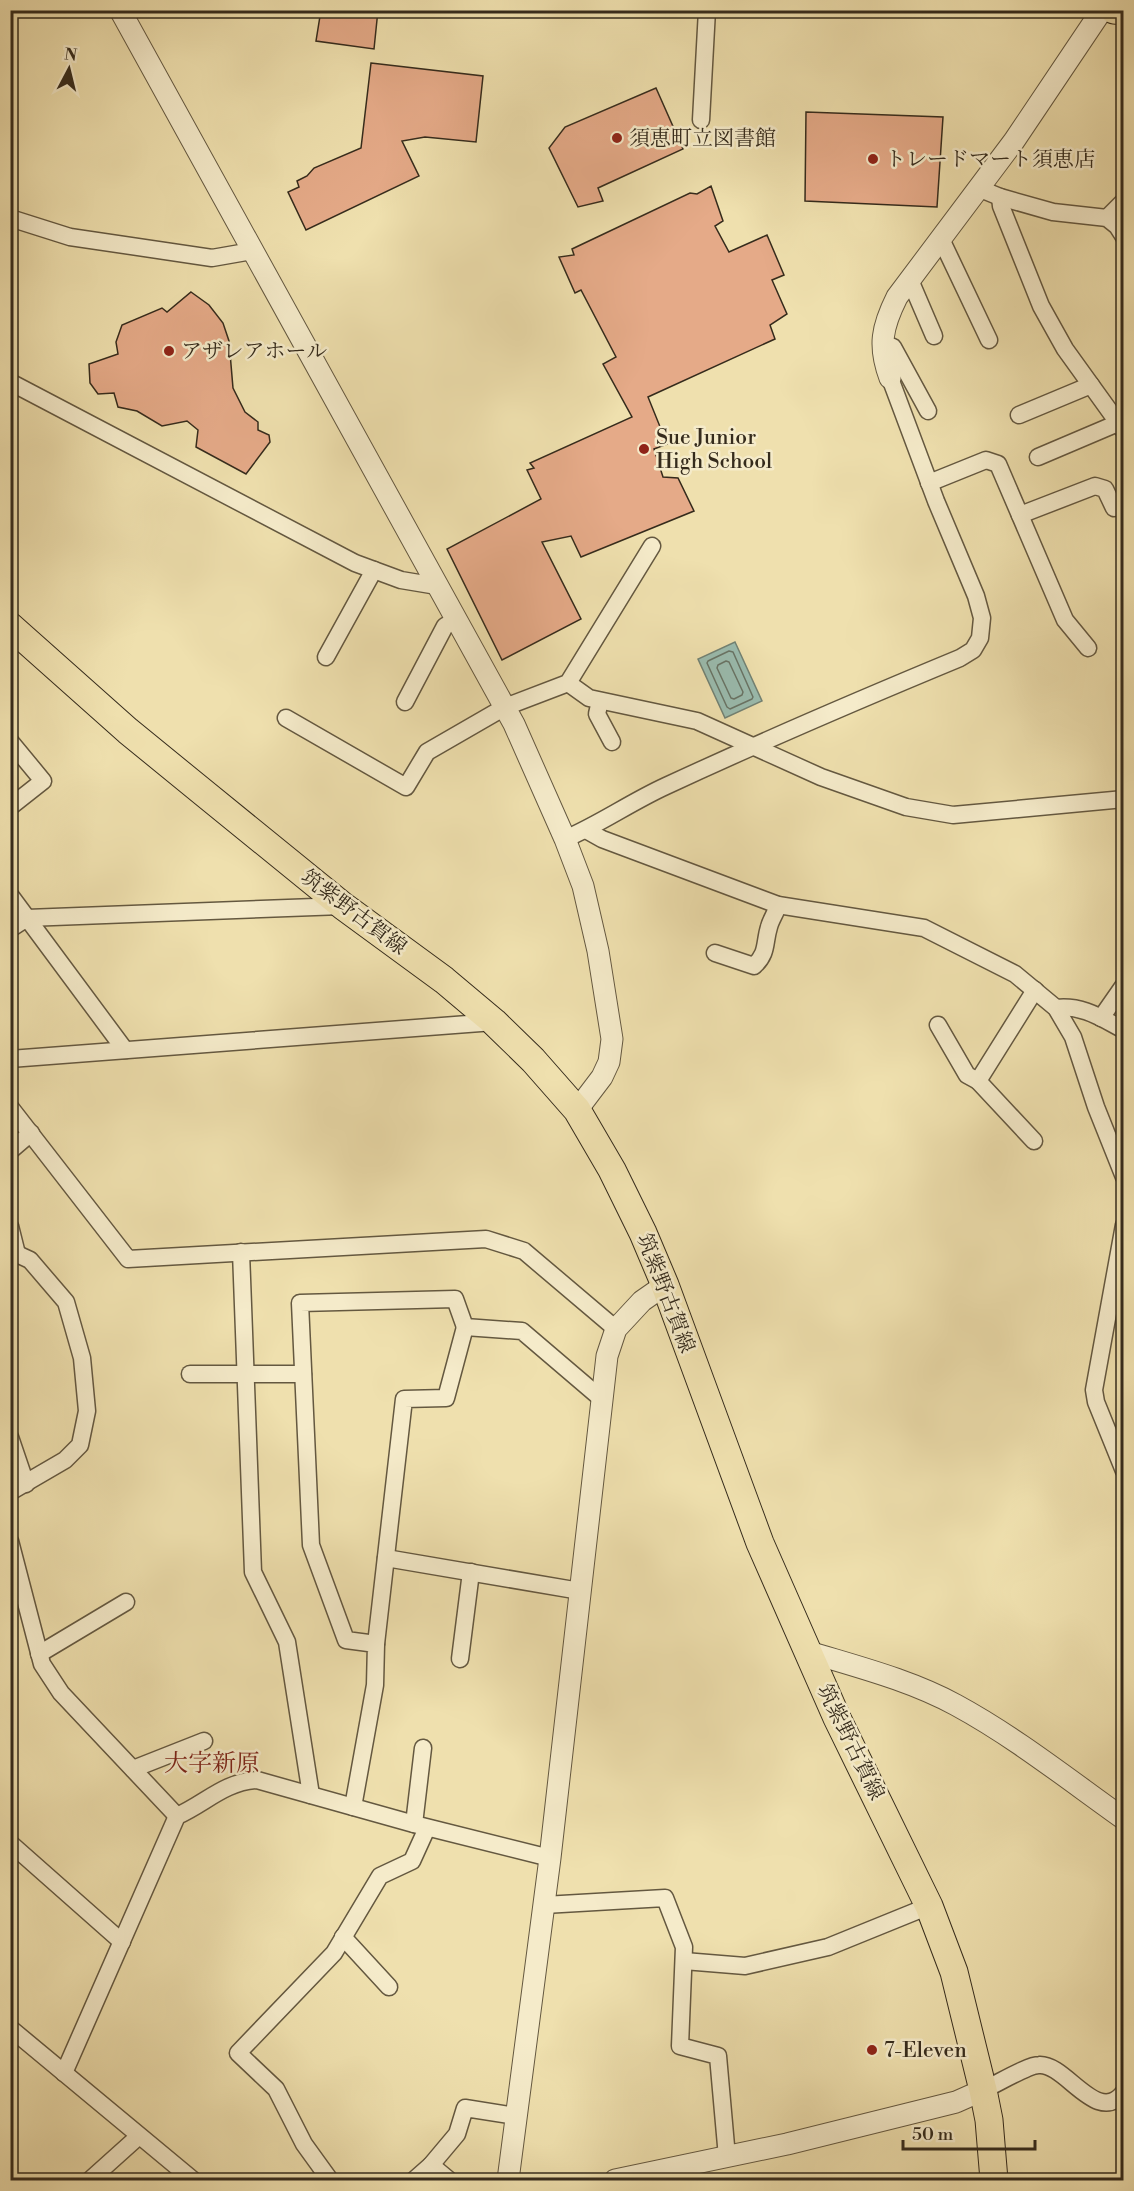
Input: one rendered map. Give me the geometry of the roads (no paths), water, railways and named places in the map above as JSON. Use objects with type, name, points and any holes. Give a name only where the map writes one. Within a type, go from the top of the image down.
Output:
[{"type":"main road","points":[[1114,10],[1124,11]]},
{"type":"main road","name":"筑紫野古賀線","points":[[10,626],[128,731],[343,906],[444,980],[494,1022],[533,1060],[577,1110],[621,1187],[665,1285],[760,1543],[837,1718],[929,1906],[954,1972],[983,2090],[989,2120],[994,2181]]},
{"type":"street","points":[[120,10],[505,707],[565,839],[582,886],[596,940],[612,1039],[609,1062],[602,1077],[577,1110]]},
{"type":"street","points":[[702,120],[707,10]]},
{"type":"street","points":[[565,839],[586,830],[639,798],[751,746],[960,658],[973,650],[980,638],[982,618],[968,576],[929,483],[890,378],[884,361],[881,338],[888,314],[897,297],[1014,141],[1102,10]]},
{"type":"street","points":[[978,188],[1000,197],[1053,212],[1107,218],[1117,226],[1124,237]]},
{"type":"street","points":[[1000,197],[1001,206],[1041,306],[1065,349],[1121,427],[1038,457]]},
{"type":"street","points":[[1107,218],[1124,201]]},
{"type":"street","points":[[11,220],[70,237],[212,258],[252,251]]},
{"type":"street","points":[[941,239],[989,340]]},
{"type":"street","points":[[910,280],[934,336]]},
{"type":"street","points":[[882,344],[893,347],[928,411]]},
{"type":"street","points":[[10,382],[355,563],[401,580],[437,586]]},
{"type":"street","points":[[1019,415],[1091,385]]},
{"type":"street","points":[[929,483],[986,460],[998,464],[1065,620],[1088,648]]},
{"type":"street","points":[[1020,515],[1095,486],[1105,489],[1114,508]]},
{"type":"street","points":[[286,718],[406,787],[427,752],[505,707],[568,683],[652,546]]},
{"type":"street","points":[[326,657],[374,570]]},
{"type":"street","points":[[405,702],[445,626],[456,620]]},
{"type":"street","points":[[568,683],[589,698],[697,721],[821,777],[906,807],[953,815],[1124,799]]},
{"type":"street","points":[[600,701],[597,714],[612,742]]},
{"type":"street","points":[[10,741],[43,781],[10,807]]},
{"type":"street","points":[[586,830],[602,839],[778,905],[924,928],[1015,974],[1056,1008],[1073,1037],[1096,1107],[1124,1177]]},
{"type":"street","points":[[10,895],[124,1050]]},
{"type":"street","points":[[715,953],[754,966],[763,957],[769,924],[775,917],[778,905]]},
{"type":"street","points":[[10,929],[27,918],[343,906]]},
{"type":"street","points":[[1101,1018],[1124,985]]},
{"type":"street","points":[[978,1082],[1035,990]]},
{"type":"street","points":[[1056,1008],[1071,1006],[1124,1030]]},
{"type":"street","points":[[10,1059],[494,1022]]},
{"type":"street","points":[[938,1025],[967,1075],[978,1082],[1034,1141]]},
{"type":"street","points":[[10,1107],[128,1259],[486,1239],[524,1251],[616,1329]]},
{"type":"street","points":[[10,1151],[31,1133]]},
{"type":"street","points":[[1124,1225],[1116,1307],[1095,1390],[1096,1402],[1124,1471]]},
{"type":"street","points":[[10,1226],[14,1255],[30,1260],[66,1302],[82,1358],[87,1412],[80,1445],[65,1460],[10,1492]]},
{"type":"street","points":[[240,1252],[253,1572],[287,1642],[311,1795]]},
{"type":"street","points":[[508,2181],[550,1858],[607,1356],[616,1329],[642,1301],[665,1285]]},
{"type":"street","points":[[353,1807],[375,1685],[376,1644],[404,1399],[446,1398],[465,1327],[455,1299],[300,1303],[311,1545],[346,1640],[376,1644]]},
{"type":"street","points":[[465,1327],[522,1331],[597,1395]]},
{"type":"street","points":[[190,1374],[303,1374]]},
{"type":"street","points":[[10,1437],[26,1484]]},
{"type":"street","points":[[10,1541],[42,1664],[61,1693],[177,1816]]},
{"type":"street","points":[[386,1558],[580,1591]]},
{"type":"street","points":[[460,1659],[471,1572]]},
{"type":"street","points":[[39,1654],[126,1602]]},
{"type":"street","points":[[808,1652],[899,1680],[956,1705],[1120,1811]]},
{"type":"street","points":[[133,1769],[204,1741]]},
{"type":"street","points":[[330,2181],[304,2144],[276,2089],[238,2053],[334,1953],[380,1876],[412,1861],[421,1826],[423,1748]]},
{"type":"street","points":[[64,2073],[177,1816],[240,1781],[257,1780],[421,1826],[550,1858]]},
{"type":"street","points":[[10,1843],[122,1942]]},
{"type":"street","points":[[544,1905],[665,1898],[684,1947],[680,2046],[718,2056],[727,2157]]},
{"type":"street","points":[[684,1960],[745,1966],[828,1947],[929,1906]]},
{"type":"street","points":[[344,1937],[389,1987]]},
{"type":"street","points":[[12,2031],[193,2181]]},
{"type":"street","points":[[615,2181],[727,2157],[956,2102],[1038,2065],[1052,2067],[1089,2098],[1106,2102],[1122,2096],[1124,2092]]},
{"type":"street","points":[[414,2181],[457,2134],[465,2108],[516,2116]]},
{"type":"street","points":[[90,2181],[139,2136]]},
{"type":"street","points":[[431,2165],[449,2181]]},
{"type":"water","points":[[735,642],[762,701],[725,718],[698,659]]},
{"type":"place","name":"須恵町立図書館","points":[[617,138]]},
{"type":"place","name":"トレードマート須恵店","points":[[873,159]]},
{"type":"place","name":"アザレアホール","points":[[169,351]]},
{"type":"place","name":"Sue Junior High School","points":[[644,449]]},
{"type":"place","name":"7-Eleven","points":[[872,2050]]},
{"type":"district","name":"大字新原","points":[[212,1763]]}]
